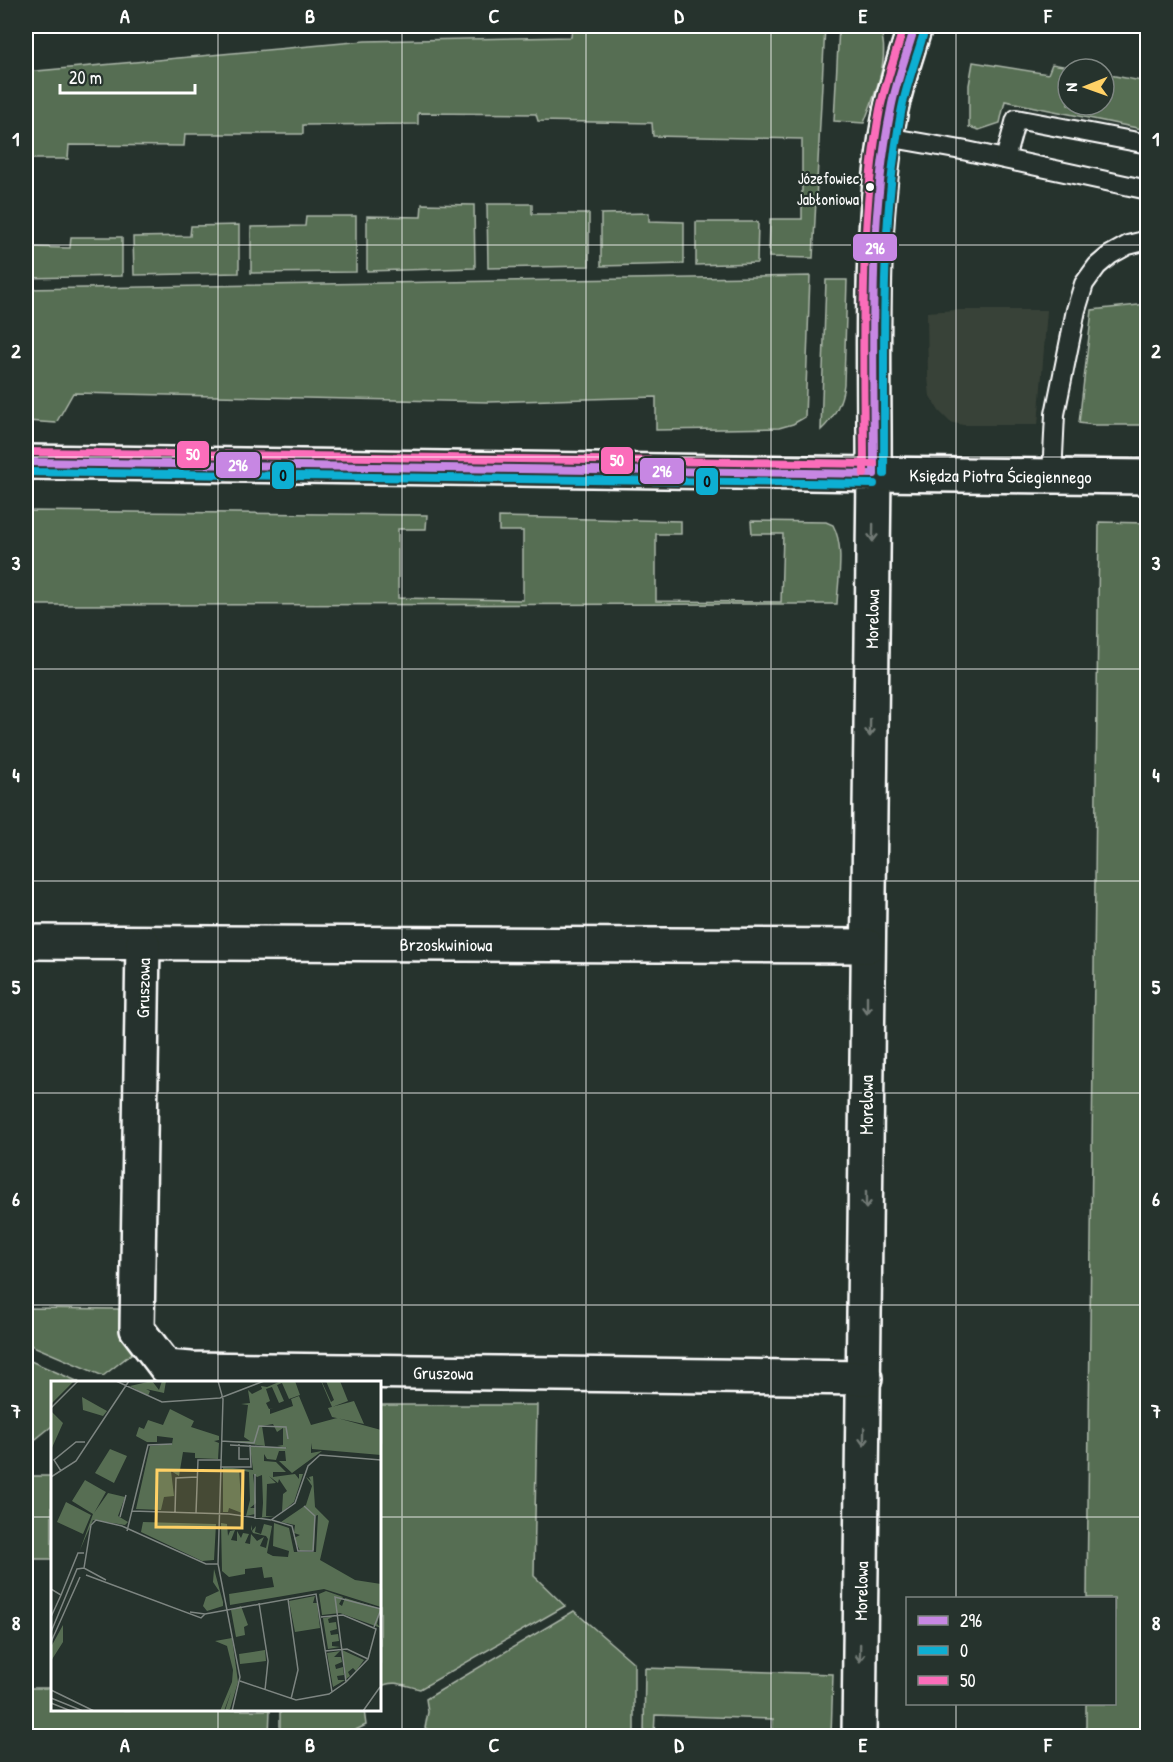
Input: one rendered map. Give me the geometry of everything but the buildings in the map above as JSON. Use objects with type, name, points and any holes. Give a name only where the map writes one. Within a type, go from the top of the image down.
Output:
[{"type":"street","name":"Morelowa","points":[[859,1737],[865,1378],[874,268],[886,137],[891,108],[915,26]]},
{"type":"street","name":"Księdza Piotra Ściegiennego","points":[[26,462],[1148,477]]},
{"type":"street","name":"Brzoskwiniowa","points":[[26,942],[867,946]]},
{"type":"street","name":"Gruszowa","points":[[143,943],[137,1329],[166,1367],[227,1370],[865,1378]]},
{"type":"lane","points":[[1005,159],[1016,119],[1148,144]]},
{"type":"lane","points":[[886,137],[1005,159],[1148,190]]},
{"type":"lane","points":[[1052,476],[1055,414],[1076,310],[1084,284],[1097,266],[1110,255],[1128,244],[1148,240]]},
{"type":"shaded area","points":[[1047,310],[1038,425],[963,425],[950,422],[939,411],[930,396],[927,312]]},
{"type":"green space","points":[[572,26],[825,26],[813,258],[769,257],[770,219],[802,219],[802,139],[653,136],[652,123],[538,121],[536,114],[418,113],[418,124],[303,125],[303,134],[185,134],[184,146],[69,145],[68,159],[26,159],[26,72],[365,41],[571,37]]},
{"type":"green space","points":[[839,26],[879,26],[883,38],[883,62],[864,123],[834,121]]},
{"type":"green space","points":[[973,62],[1048,74],[1052,64],[1056,65],[1056,111],[1005,101],[1000,123],[979,130],[969,127],[969,85]]},
{"type":"green space","points":[[1116,76],[1147,82],[1147,130],[1083,117],[1116,117]]},
{"type":"green space","points":[[422,204],[474,205],[475,268],[367,271],[367,216],[421,217]]},
{"type":"green space","points":[[487,204],[532,204],[532,214],[589,214],[589,266],[488,268]]},
{"type":"green space","points":[[649,213],[649,221],[684,222],[684,264],[601,266],[601,214]]},
{"type":"green space","points":[[306,216],[356,216],[356,272],[251,273],[251,227],[305,226]]},
{"type":"green space","points":[[696,222],[758,222],[757,263],[696,265]]},
{"type":"green space","points":[[239,225],[239,273],[134,275],[133,237],[190,236],[191,226]]},
{"type":"green space","points":[[71,237],[122,237],[122,276],[26,278],[26,247],[70,248]]},
{"type":"green space","points":[[810,276],[805,417],[779,428],[656,430],[656,397],[488,402],[73,393],[56,423],[26,421],[26,289]]},
{"type":"green space","points":[[826,280],[847,280],[844,384],[837,409],[821,430]]},
{"type":"green space","points":[[1147,304],[1147,425],[1079,423],[1092,310]]},
{"type":"green space","points":[[26,511],[427,515],[426,529],[398,529],[398,598],[523,600],[523,531],[499,531],[499,517],[681,521],[681,534],[656,534],[656,601],[781,602],[783,534],[752,534],[751,521],[826,522],[833,525],[839,543],[837,604],[26,605]]},
{"type":"green space","points":[[1099,522],[1148,523],[1147,1736],[1086,1736],[1086,1705],[1116,1705],[1116,1597],[1087,1597]]},
{"type":"green space","points":[[26,1308],[119,1309],[119,1327],[136,1350],[103,1376],[26,1343]]},
{"type":"green space","points":[[26,1359],[77,1381],[51,1381],[51,1427],[26,1447]]},
{"type":"green space","points":[[381,1405],[537,1405],[534,1576],[565,1606],[420,1689],[395,1683],[381,1687]]},
{"type":"green space","points":[[26,1476],[51,1476],[51,1559],[26,1559]]},
{"type":"green space","points":[[574,1611],[634,1663],[634,1736],[440,1736],[425,1728],[428,1712],[426,1699]]},
{"type":"green space","points":[[645,1668],[833,1674],[831,1736],[772,1736],[773,1719],[655,1715],[654,1736],[644,1736]]},
{"type":"green space","points":[[26,1688],[51,1688],[51,1711],[270,1711],[269,1736],[26,1736]]},
{"type":"green space","points":[[280,1711],[364,1711],[366,1725],[343,1736],[280,1736]]},
{"type":"transit line","name":"50","points":[[864,474],[863,337],[868,200],[880,109],[904,26]]},
{"type":"transit line","name":"296","points":[[874,474],[873,291],[878,200],[883,154],[893,99],[915,26]]},
{"type":"transit line","name":"0","points":[[884,474],[884,338],[889,203],[903,102],[925,29]]},
{"type":"transit line","name":"50","points":[[26,452],[874,464]]},
{"type":"transit line","name":"296","points":[[26,462],[874,474]]},
{"type":"transit line","name":"0","points":[[26,472],[874,484]]},
{"type":"place","name":"Józefowiec Jabłoniowa","points":[[870,187]]}]
